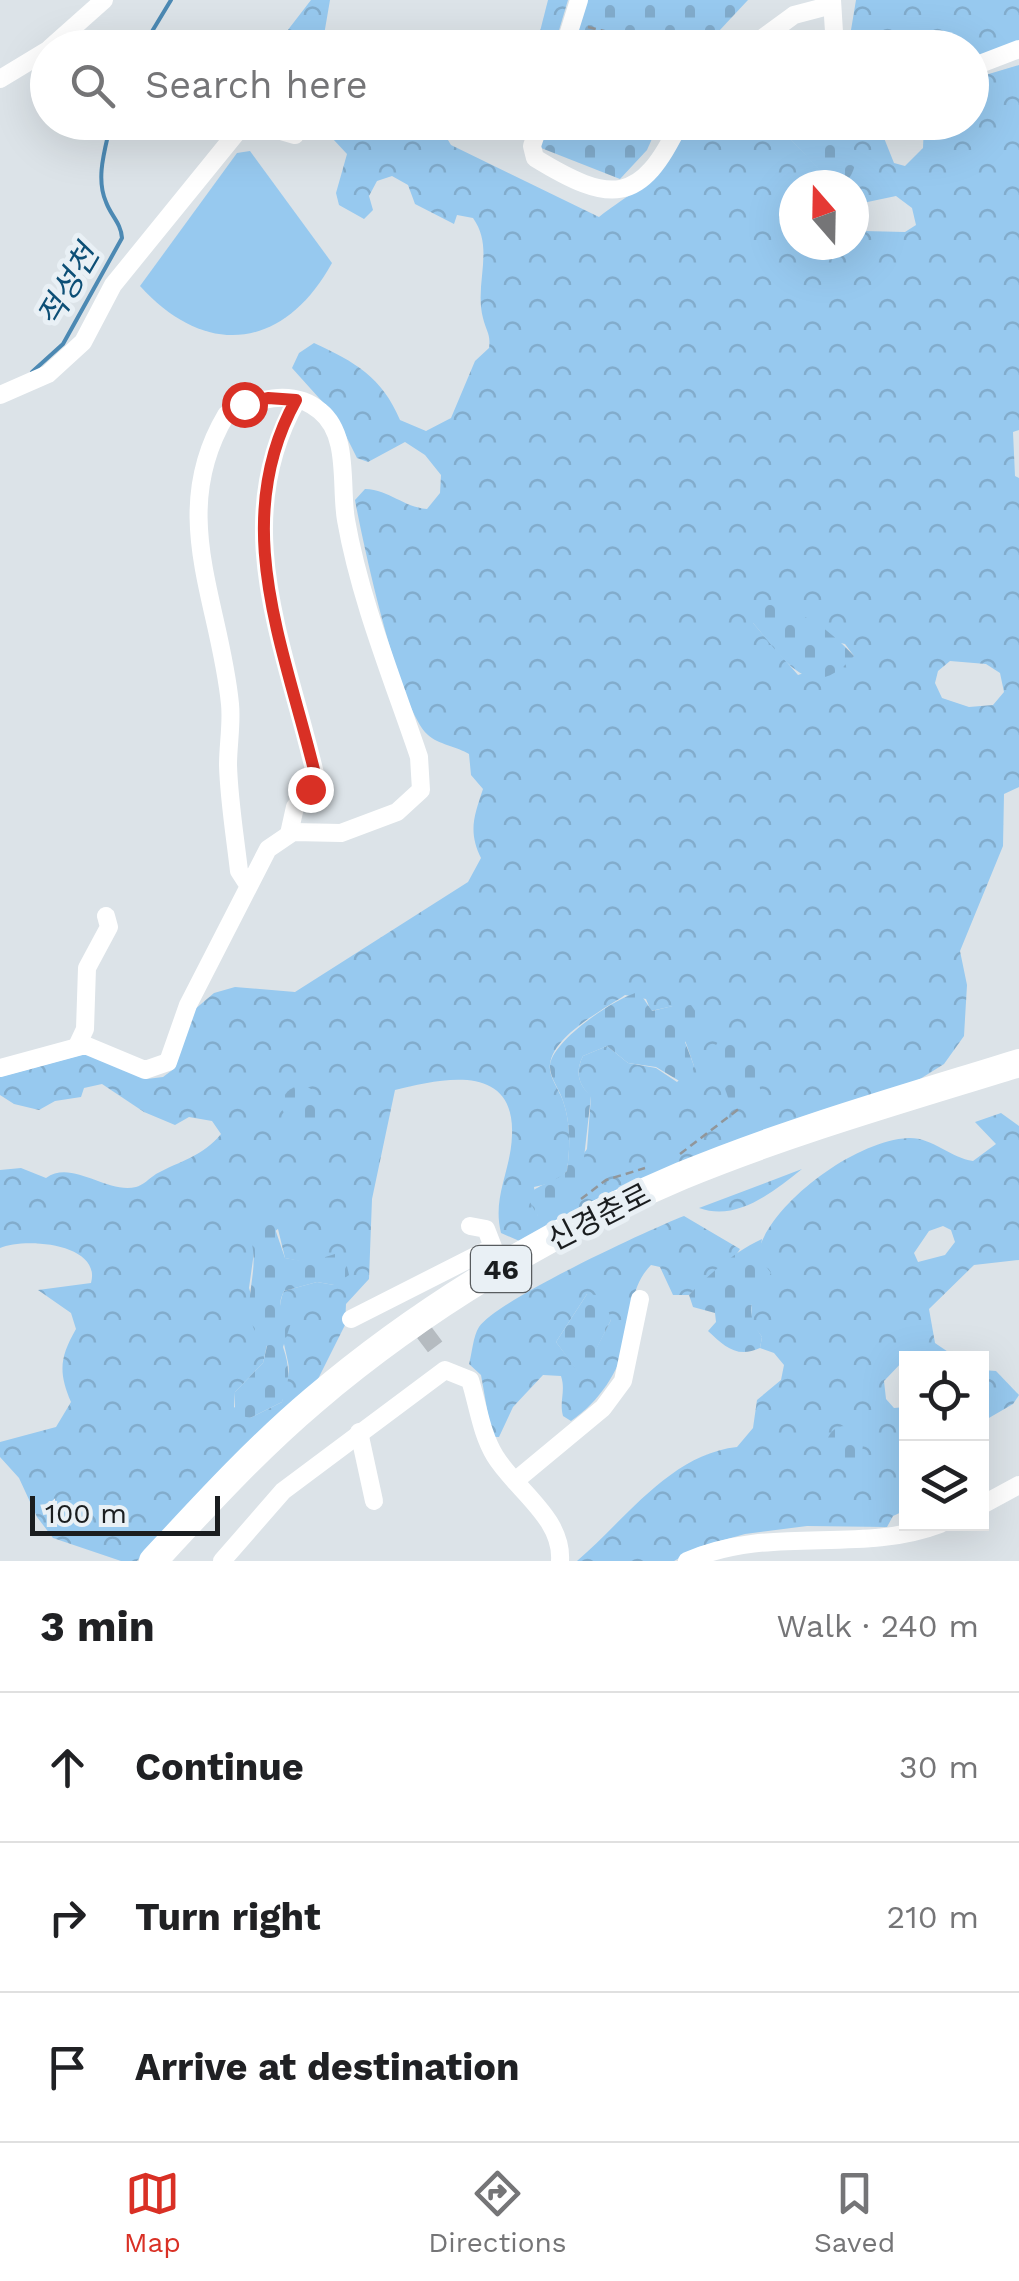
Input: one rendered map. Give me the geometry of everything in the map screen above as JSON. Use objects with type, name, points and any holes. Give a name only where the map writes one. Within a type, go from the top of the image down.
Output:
[{"type":"highway","name":"신경춘로","points":[[176,1561],[278,1454],[387,1361],[536,1262],[624,1216],[714,1179],[1019,1064]]},
{"type":"highway","name":"신경춘로","points":[[153,1561],[218,1491],[313,1400],[427,1314],[534,1250],[682,1176],[924,1102],[1019,1080]]},
{"type":"street","points":[[70,30],[104,0]]},
{"type":"street","points":[[570,30],[578,0]]},
{"type":"street","points":[[773,30],[794,14],[832,2],[834,30]]},
{"type":"street","points":[[989,60],[1019,49]]},
{"type":"street","points":[[0,79],[30,61]]},
{"type":"street","points":[[0,395],[48,374],[82,342],[113,284],[231,140]]},
{"type":"street","points":[[534,140],[535,158],[611,190],[634,186],[654,171],[670,140]]},
{"type":"street","points":[[0,1068],[77,1046],[98,1047],[145,1070],[168,1062],[188,1005],[268,849],[290,834],[340,833],[397,812],[421,790],[423,774],[356,562],[334,428],[319,410],[296,400],[268,398],[226,415],[198,486],[200,548],[230,707],[228,769],[239,871],[248,884]]},
{"type":"street","points":[[290,834],[294,808],[316,778],[273,619],[264,490],[270,455],[296,400]]},
{"type":"street","points":[[77,1046],[85,1029],[88,968],[109,926],[106,916]]},
{"type":"street","points":[[351,1319],[403,1303],[493,1247],[486,1229],[470,1226]]},
{"type":"street","points":[[515,1481],[603,1408],[623,1380],[640,1299]]},
{"type":"street","points":[[439,1352],[445,1370],[470,1380],[494,1455],[551,1525],[561,1543],[560,1561]]},
{"type":"street","points":[[222,1561],[283,1491],[445,1370]]},
{"type":"street","points":[[359,1432],[374,1500]]},
{"type":"street","points":[[989,1501],[1019,1485]]},
{"type":"street","points":[[687,1561],[752,1540],[889,1536],[910,1531]]},
{"type":"path","points":[[572,24],[597,30]]},
{"type":"green space","points":[[311,0],[330,0],[325,30],[288,30]]},
{"type":"green space","points":[[548,0],[568,0],[559,30],[540,30]]},
{"type":"green space","points":[[583,0],[748,0],[720,30],[574,30]]},
{"type":"green space","points":[[856,0],[1019,0],[1019,42],[989,52],[989,30],[851,30]]},
{"type":"green space","points":[[1019,65],[1019,430],[1013,432],[1015,476],[1019,478],[1019,787],[1004,794],[1003,846],[960,951],[967,985],[964,1036],[944,1064],[920,1079],[524,1243],[501,1233],[500,1196],[512,1135],[510,1111],[501,1095],[488,1085],[453,1080],[395,1090],[372,1199],[369,1279],[346,1304],[345,1325],[312,1391],[177,1517],[137,1561],[121,1561],[53,1538],[37,1517],[19,1478],[0,1457],[0,1442],[56,1427],[71,1402],[63,1365],[76,1329],[71,1313],[38,1290],[91,1283],[91,1270],[85,1259],[59,1246],[26,1243],[0,1248],[0,1170],[21,1168],[46,1178],[67,1172],[113,1186],[136,1187],[199,1153],[221,1134],[212,1121],[189,1117],[175,1125],[144,1112],[102,1084],[84,1088],[81,1097],[55,1101],[39,1110],[14,1104],[0,1095],[0,1077],[85,1054],[110,1059],[147,1079],[163,1077],[175,1068],[194,1010],[214,993],[235,987],[295,992],[468,882],[481,858],[474,824],[483,789],[471,775],[469,754],[428,735],[405,694],[355,500],[365,489],[374,490],[427,509],[440,493],[441,475],[425,455],[405,442],[368,462],[357,458],[337,418],[292,368],[299,353],[314,343],[366,372],[385,392],[400,420],[426,431],[451,418],[475,361],[489,348],[481,305],[483,242],[473,218],[457,215],[454,224],[415,204],[408,185],[392,176],[377,181],[369,196],[373,210],[364,219],[339,205],[336,193],[347,154],[334,140],[448,140],[451,145],[599,217],[660,169],[678,140],[791,140],[820,170],[779,170],[779,260],[869,260],[869,231],[905,232],[916,225],[912,208],[896,196],[869,202],[869,170],[836,170],[848,140],[885,140],[894,163],[905,166],[923,148],[923,140],[989,140],[989,74]],"holes":[[[753,623],[845,644],[854,656],[798,675]],[[950,661],[986,664],[1000,673],[1004,692],[993,705],[969,707],[942,698],[935,683],[938,671]],[[625,995],[646,999],[651,1011],[673,1006],[694,1066],[677,1082],[656,1068],[628,1063],[607,1046],[583,1056],[579,1078],[591,1097],[587,1149],[538,1216],[534,1187],[556,1182],[567,1171],[569,1154],[566,1110],[550,1069],[553,1053],[581,1024]],[[278,1229],[285,1258],[309,1263],[335,1255],[334,1285],[317,1282],[284,1291],[280,1317],[289,1372],[282,1402],[250,1418],[234,1407],[235,1392],[263,1363],[267,1345],[249,1288],[255,1245]]]},
{"type":"green space","points":[[538,140],[651,140],[620,179],[536,146]]},
{"type":"green space","points":[[791,140],[851,140],[854,167],[820,170]]},
{"type":"green space","points":[[250,151],[332,263],[313,292],[291,314],[268,328],[243,334],[217,334],[165,310],[140,286],[237,153]]},
{"type":"green space","points":[[767,604],[815,622],[854,656],[824,677],[799,672],[753,623],[755,611]]},
{"type":"green space","points":[[639,992],[652,1011],[689,1002],[700,1018],[696,1034],[685,1042],[694,1066],[686,1085],[656,1067],[628,1063],[607,1046],[583,1056],[579,1078],[591,1096],[580,1193],[547,1219],[538,1216],[527,1197],[567,1171],[568,1162],[567,1118],[550,1070],[554,1055],[587,1021]]},
{"type":"green space","points":[[722,1035],[745,1042],[757,1054],[761,1101],[730,1103],[712,1052]]},
{"type":"green space","points":[[301,1086],[314,1092],[320,1105],[314,1118],[301,1124],[288,1118],[282,1105],[288,1092]]},
{"type":"green space","points":[[1001,1113],[1019,1126],[1019,1260],[974,1265],[929,1309],[935,1343],[947,1351],[899,1351],[899,1365],[884,1381],[886,1399],[894,1408],[899,1408],[899,1513],[887,1527],[807,1526],[745,1534],[699,1547],[674,1561],[577,1561],[670,1475],[713,1452],[737,1447],[753,1428],[757,1400],[781,1380],[784,1365],[774,1353],[760,1348],[762,1337],[751,1322],[755,1267],[764,1237],[789,1203],[825,1172],[888,1141],[917,1139],[973,1161],[996,1144],[975,1122]],"holes":[[[943,1226],[951,1230],[955,1242],[945,1255],[918,1262],[914,1253],[929,1231]]]},
{"type":"green space","points":[[802,1169],[767,1195],[741,1208],[699,1208]]},
{"type":"green space","points":[[684,1216],[740,1249],[689,1295],[673,1295],[660,1267],[651,1265],[636,1290],[619,1363],[590,1405],[571,1421],[563,1416],[561,1376],[543,1375],[513,1407],[499,1437],[492,1437],[481,1375],[469,1364],[479,1327],[542,1284]],"holes":[[[587,1294],[611,1320],[582,1376],[556,1342]]]},
{"type":"green space","points":[[271,1217],[285,1258],[309,1262],[335,1254],[346,1262],[349,1275],[334,1285],[317,1282],[284,1291],[281,1308],[291,1323],[283,1347],[287,1388],[282,1402],[250,1418],[235,1414],[235,1392],[263,1363],[267,1346],[251,1319],[254,1261],[247,1231],[253,1220]]},
{"type":"green space","points":[[762,1239],[759,1257],[771,1273],[751,1310],[762,1337],[760,1348],[738,1351],[725,1346],[708,1331],[716,1322],[715,1313],[693,1307],[689,1295],[724,1263]]},
{"type":"green space","points":[[587,1294],[604,1296],[611,1320],[596,1350],[601,1369],[590,1378],[581,1376],[556,1342]]},
{"type":"green space","points":[[989,1370],[996,1371],[1019,1395],[1013,1404],[989,1418]]},
{"type":"green space","points":[[845,1426],[858,1431],[863,1444],[858,1457],[845,1462],[832,1457],[827,1444],[832,1431]]},
{"type":"waterway","name":"적성천","points":[[153,30],[171,0]]},
{"type":"waterway","name":"적성천","points":[[32,372],[63,344],[122,238],[101,182],[107,140]]},
{"type":"tunnel","points":[[408,1311],[439,1352]]},
{"type":"route","points":[[244,404],[268,398],[296,400],[270,455],[264,490],[264,540],[273,619],[316,778],[310,789]]}]
